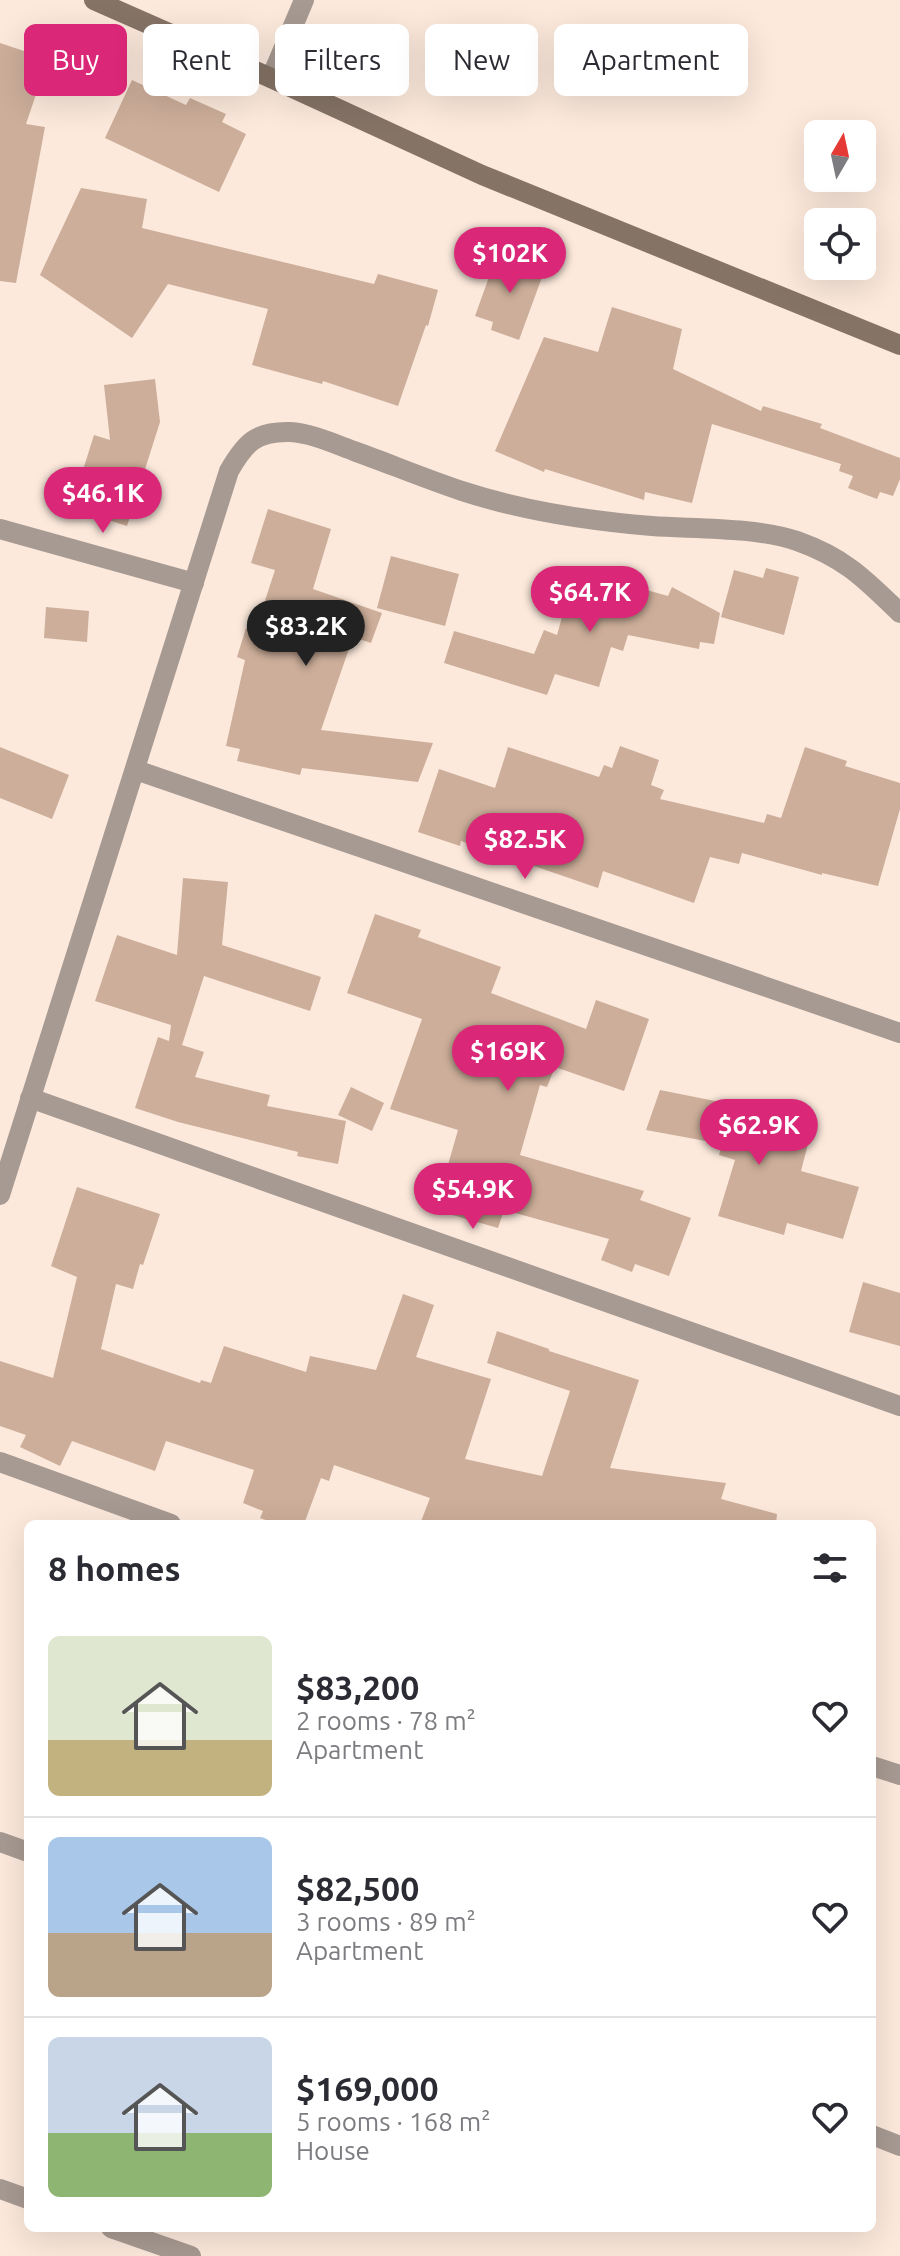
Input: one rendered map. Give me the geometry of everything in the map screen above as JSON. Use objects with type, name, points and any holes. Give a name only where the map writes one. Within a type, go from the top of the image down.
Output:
[{"type":"street","points":[[94,0],[482,175],[900,345]]},
{"type":"street","points":[[271,78],[304,0]]},
{"type":"street","points":[[0,1195],[229,471],[242,449],[262,434],[293,432],[332,442],[463,492],[524,508],[620,524],[752,533],[793,540],[831,554],[860,574],[900,613]]},
{"type":"street","points":[[0,529],[194,583]]},
{"type":"street","points":[[136,770],[900,1033]]},
{"type":"street","points":[[30,1098],[900,1406]]},
{"type":"street","points":[[0,1462],[160,1520]]},
{"type":"street","points":[[876,1767],[900,1775]]},
{"type":"street","points":[[0,1842],[24,1851]]},
{"type":"street","points":[[876,2137],[900,2146]]},
{"type":"street","points":[[0,2189],[24,2198]]},
{"type":"street","points":[[122,2232],[191,2256]]},
{"type":"building","points":[[0,43],[24,51],[24,96],[35,96],[26,124],[45,127],[16,283],[0,281]]},
{"type":"building","points":[[132,80],[143,85],[143,96],[167,96],[186,105],[190,98],[226,114],[222,122],[246,134],[219,192],[105,138]]},
{"type":"building","points":[[81,188],[147,199],[142,228],[374,284],[378,274],[438,290],[398,406],[323,381],[322,384],[252,365],[268,309],[168,284],[132,338],[40,275]]},
{"type":"building","points":[[498,252],[545,269],[519,340],[491,330],[493,322],[475,316]]},
{"type":"building","points":[[612,307],[682,329],[673,369],[761,411],[763,406],[822,424],[820,428],[900,458],[900,479],[893,496],[880,492],[877,499],[848,488],[853,476],[839,471],[841,464],[712,424],[692,503],[645,492],[644,500],[545,469],[544,472],[495,451],[544,337],[598,352]]},
{"type":"building","points":[[155,379],[160,422],[127,526],[71,508],[94,435],[110,440],[104,385]]},
{"type":"building","points":[[268,509],[331,529],[313,589],[382,613],[371,643],[353,637],[321,730],[433,743],[418,782],[302,768],[300,775],[237,761],[240,749],[226,746],[245,660],[237,657],[246,628],[255,631],[275,570],[251,563]]},
{"type":"building","points":[[391,556],[459,574],[445,626],[377,608]]},
{"type":"building","points":[[766,568],[799,577],[784,635],[721,617],[734,570],[763,578]]},
{"type":"building","points":[[575,570],[668,596],[672,587],[720,613],[714,644],[700,642],[699,649],[628,635],[623,651],[611,647],[599,687],[555,674],[547,695],[444,663],[454,631],[534,654],[544,630],[557,635]]},
{"type":"building","points":[[46,607],[89,611],[87,642],[44,638]]},
{"type":"building","points":[[620,746],[659,760],[651,785],[664,790],[660,799],[764,823],[767,814],[781,818],[805,747],[847,761],[845,766],[900,783],[900,809],[878,886],[822,875],[742,853],[739,864],[710,857],[694,903],[603,871],[598,888],[461,841],[460,846],[418,832],[439,769],[495,788],[508,747],[599,777],[604,765],[612,768]]},
{"type":"building","points":[[0,747],[69,775],[52,819],[0,798]]},
{"type":"building","points":[[183,878],[228,882],[222,945],[321,977],[310,1011],[204,976],[182,1045],[204,1052],[195,1077],[270,1095],[267,1106],[346,1121],[338,1164],[297,1156],[298,1152],[135,1108],[158,1037],[169,1041],[171,1025],[95,1001],[117,935],[177,955]]},
{"type":"building","points":[[375,914],[421,930],[418,937],[501,967],[491,993],[586,1029],[596,1000],[649,1019],[624,1091],[555,1067],[547,1087],[540,1085],[520,1155],[644,1191],[640,1200],[691,1218],[669,1276],[635,1264],[632,1272],[601,1260],[609,1239],[504,1210],[498,1228],[435,1210],[458,1130],[390,1109],[422,1019],[347,993]]},
{"type":"building","points":[[351,1087],[384,1103],[372,1131],[338,1115]]},
{"type":"building","points":[[660,1090],[750,1108],[747,1119],[788,1129],[786,1138],[808,1144],[801,1171],[859,1187],[843,1239],[787,1223],[784,1235],[718,1216],[735,1160],[719,1155],[722,1144],[646,1130]]},
{"type":"building","points":[[77,1187],[160,1214],[133,1289],[116,1284],[101,1349],[200,1383],[201,1380],[211,1383],[224,1346],[306,1372],[310,1356],[376,1370],[403,1294],[434,1305],[416,1357],[491,1379],[465,1459],[542,1476],[570,1391],[487,1363],[497,1331],[639,1380],[610,1468],[726,1483],[721,1499],[777,1514],[776,1520],[422,1520],[430,1498],[334,1465],[329,1481],[321,1478],[305,1520],[266,1520],[260,1518],[263,1511],[243,1503],[254,1470],[166,1441],[155,1471],[72,1441],[60,1466],[20,1447],[26,1435],[0,1426],[0,1361],[53,1378],[77,1277],[51,1266]]},
{"type":"building","points":[[863,1282],[900,1293],[900,1346],[849,1332]]}]
